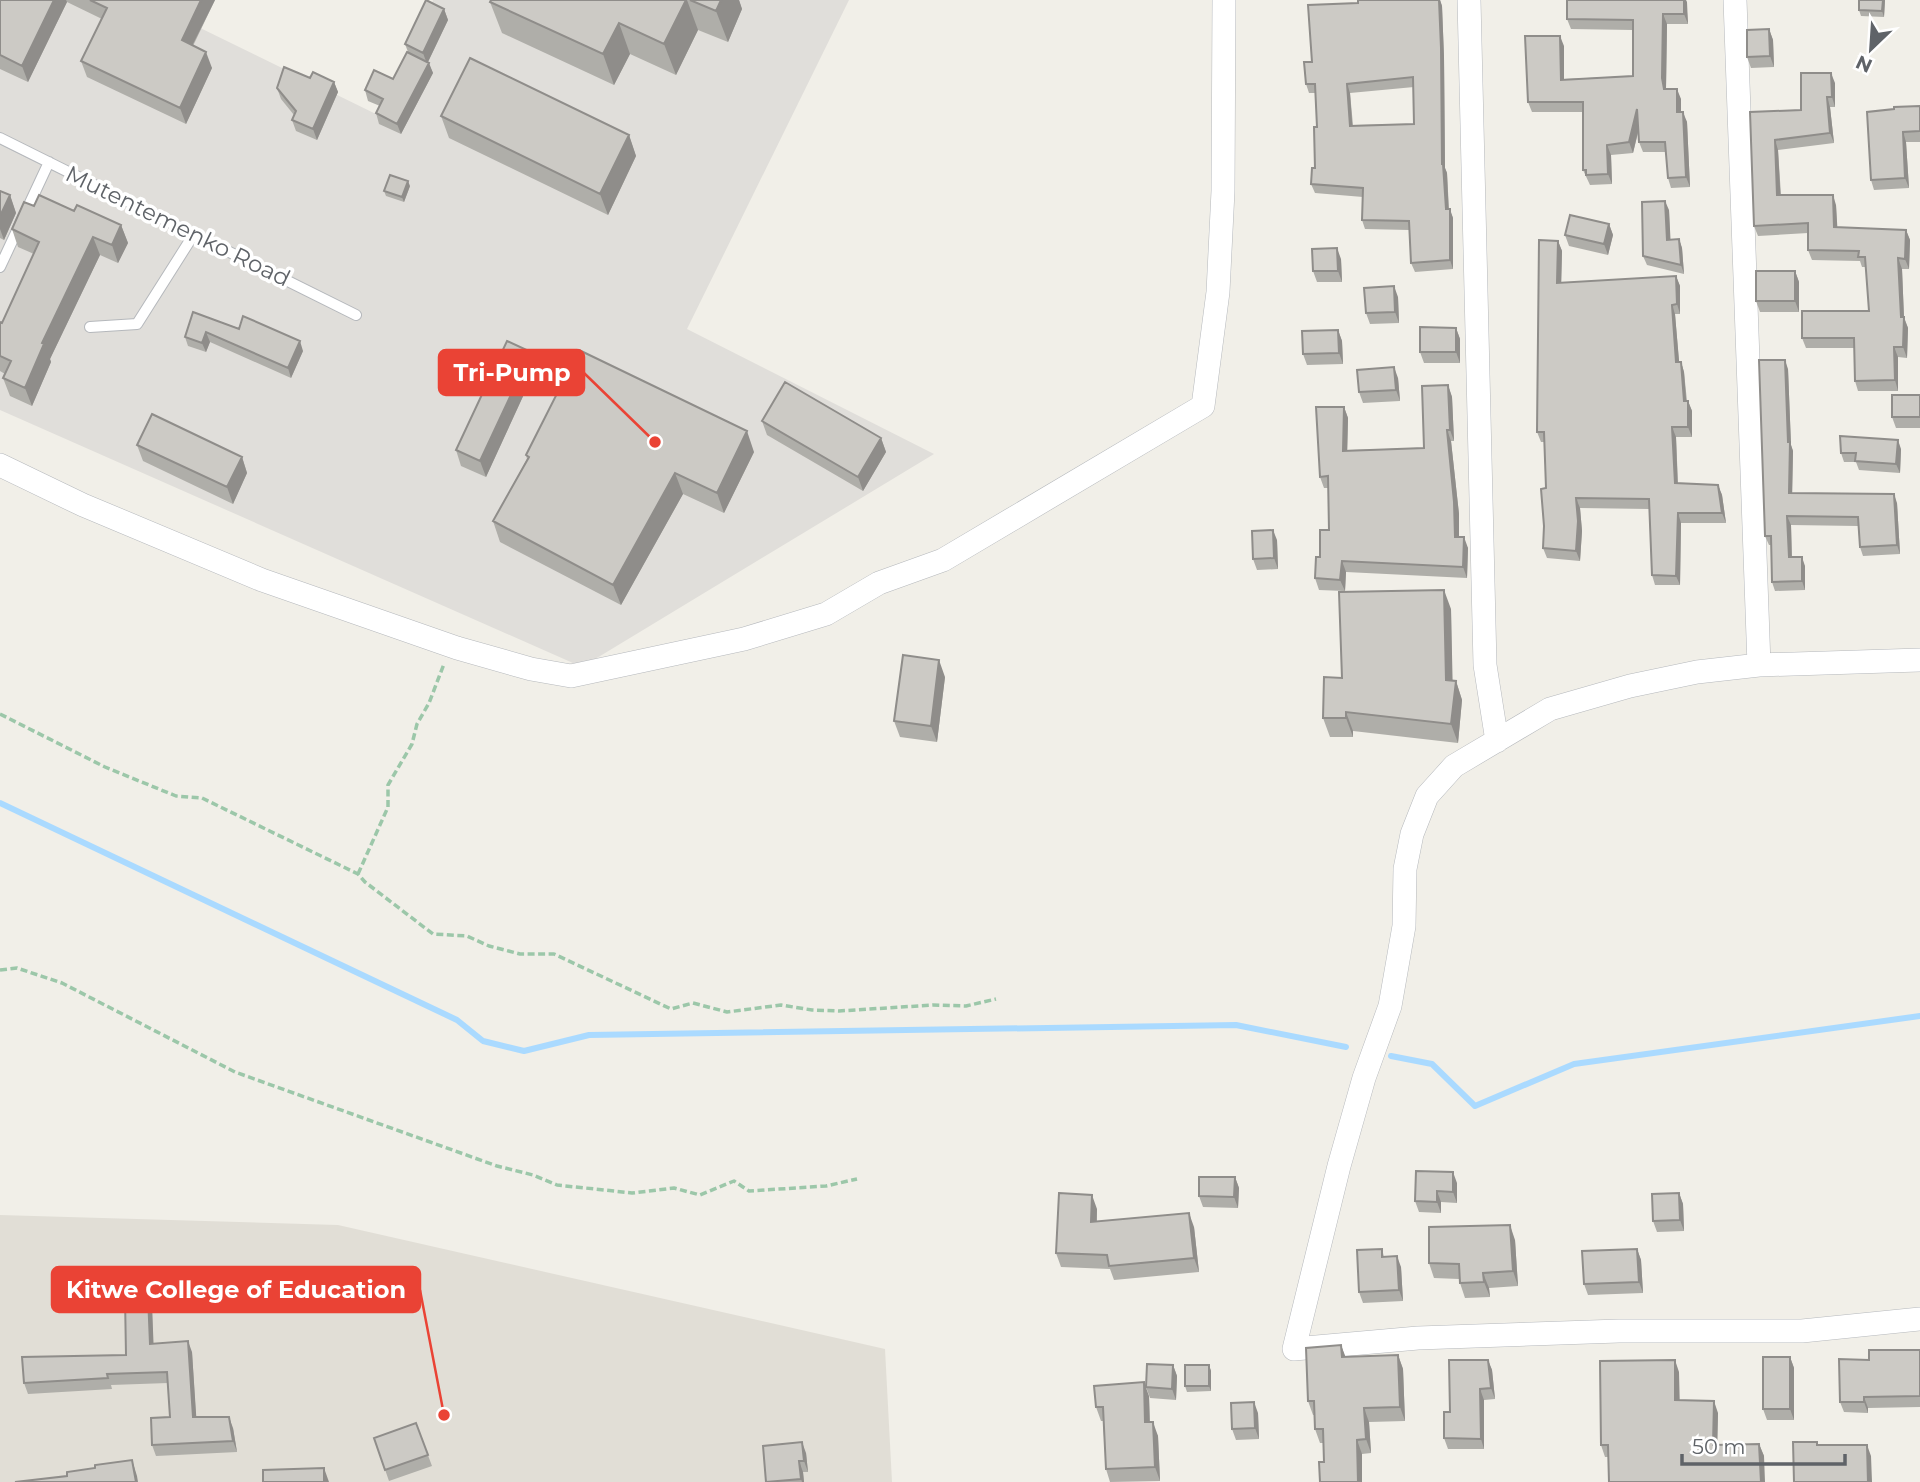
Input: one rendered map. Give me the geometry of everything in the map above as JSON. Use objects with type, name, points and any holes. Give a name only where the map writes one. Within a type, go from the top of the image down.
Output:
[{"type":"street","points":[[0,466],[83,505],[262,579],[457,648],[531,669],[571,676],[744,639],[826,614],[879,583],[943,560],[1203,406],[1218,292],[1220,254],[1225,112],[1224,0]]},
{"type":"street","points":[[1469,0],[1485,665],[1497,741]]},
{"type":"street","points":[[1735,0],[1759,665]]},
{"type":"street","points":[[1920,660],[1759,665],[1697,672],[1630,685],[1550,709],[1454,766],[1427,796],[1412,834],[1405,869],[1404,926],[1390,1006],[1364,1078],[1339,1166],[1294,1349],[1418,1338],[1579,1332],[1802,1331],[1920,1319]]},
{"type":"lane","name":"Mutentemenko Road","points":[[0,138],[356,315]]},
{"type":"lane","points":[[0,267],[49,162]]},
{"type":"lane","points":[[90,327],[137,324],[194,234]]},
{"type":"path","points":[[358,874],[388,807],[388,786],[412,744],[417,724],[429,703],[439,673],[457,648]]},
{"type":"path","points":[[0,714],[105,767],[176,796],[202,798],[358,874],[433,934],[467,936],[489,946],[520,954],[554,954],[671,1009],[693,1003],[727,1012],[781,1005],[839,1011],[933,1005],[966,1006],[996,999]]},
{"type":"path","points":[[0,970],[16,968],[62,983],[235,1072],[557,1185],[632,1193],[674,1188],[700,1195],[734,1181],[749,1191],[826,1186],[858,1179]]},
{"type":"shaded area","points":[[0,0],[143,0],[382,117],[433,0],[849,0],[687,329],[934,454],[582,667],[0,410]]},
{"type":"shaded area","points":[[0,1215],[338,1225],[885,1349],[892,1482],[0,1482]]},
{"type":"building","points":[[0,0],[54,0],[22,66],[0,55]]},
{"type":"building","points":[[90,0],[201,0],[182,40],[206,52],[180,108],[81,61],[107,8]]},
{"type":"building","points":[[426,0],[444,9],[423,53],[405,44]]},
{"type":"building","points":[[686,0],[664,44],[619,23],[603,54],[490,2]]},
{"type":"building","points":[[690,0],[721,0],[716,11]]},
{"type":"building","points":[[1358,0],[1439,0],[1442,164],[1446,209],[1450,209],[1450,260],[1411,263],[1409,221],[1362,220],[1363,188],[1311,184],[1312,168],[1315,168],[1314,127],[1317,127],[1315,84],[1306,84],[1304,62],[1312,62],[1308,5],[1358,3]],"holes":[[[1413,77],[1414,124],[1350,126],[1347,84]]]},
{"type":"building","points":[[1567,0],[1684,0],[1684,14],[1663,14],[1662,78],[1664,89],[1677,89],[1677,112],[1683,112],[1686,177],[1668,178],[1665,142],[1639,142],[1637,109],[1629,142],[1607,145],[1608,174],[1586,175],[1586,170],[1583,170],[1583,102],[1528,102],[1525,36],[1560,36],[1561,80],[1633,76],[1633,20],[1567,19]]},
{"type":"building","points":[[1859,0],[1883,0],[1882,11],[1859,10]]},
{"type":"building","points":[[1769,29],[1770,56],[1747,57],[1747,30]]},
{"type":"building","points":[[407,52],[429,63],[397,124],[376,113],[383,99],[365,90],[374,70],[393,79]]},
{"type":"building","points":[[470,58],[629,135],[600,194],[441,116]]},
{"type":"building","points":[[284,67],[310,78],[313,72],[334,82],[313,129],[292,120],[296,111],[277,88]]},
{"type":"building","points":[[1801,73],[1831,73],[1832,97],[1827,97],[1830,133],[1775,140],[1777,195],[1833,195],[1834,227],[1906,230],[1905,259],[1898,258],[1901,317],[1904,317],[1903,347],[1894,347],[1895,380],[1855,381],[1854,338],[1802,338],[1802,311],[1869,311],[1865,257],[1858,257],[1859,251],[1808,250],[1808,223],[1754,226],[1750,112],[1801,110]]},
{"type":"building","points":[[1920,106],[1920,131],[1903,132],[1905,178],[1871,180],[1867,112]]},
{"type":"building","points":[[390,175],[408,181],[402,197],[384,191]]},
{"type":"building","points":[[0,191],[10,195],[0,216]]},
{"type":"building","points":[[39,195],[74,211],[77,205],[121,225],[112,245],[93,237],[42,343],[44,344],[25,388],[3,378],[11,361],[0,356],[0,322],[2,323],[39,242],[12,229],[24,202],[34,206]]},
{"type":"building","points":[[1665,201],[1667,240],[1679,239],[1681,265],[1643,256],[1642,202]]},
{"type":"building","points":[[1570,215],[1609,224],[1604,244],[1565,235]]},
{"type":"building","points":[[1539,240],[1558,241],[1557,283],[1676,276],[1677,304],[1672,305],[1676,362],[1681,362],[1684,401],[1688,401],[1688,427],[1672,427],[1675,483],[1718,485],[1722,513],[1678,513],[1676,576],[1652,575],[1649,499],[1576,498],[1576,551],[1543,548],[1541,489],[1546,488],[1544,432],[1537,432]]},
{"type":"building","points":[[1337,248],[1338,271],[1313,271],[1312,249]]},
{"type":"building","points":[[1756,271],[1795,271],[1795,301],[1756,301]]},
{"type":"building","points":[[1394,286],[1395,312],[1366,313],[1364,288]]},
{"type":"building","points":[[193,312],[239,329],[243,316],[300,341],[288,368],[206,332],[202,343],[185,337]]},
{"type":"building","points":[[1420,327],[1456,328],[1456,352],[1420,352]]},
{"type":"building","points":[[1338,330],[1339,353],[1303,354],[1302,331]]},
{"type":"building","points":[[507,341],[531,352],[480,461],[456,450]]},
{"type":"building","points":[[579,350],[747,431],[717,493],[675,473],[613,585],[493,521],[529,457],[526,455]]},
{"type":"building","points":[[1759,360],[1785,360],[1790,442],[1789,493],[1894,494],[1897,545],[1860,547],[1858,517],[1787,516],[1789,557],[1802,557],[1802,581],[1772,582],[1771,536],[1765,536]]},
{"type":"building","points":[[1394,367],[1396,390],[1359,392],[1357,370]]},
{"type":"building","points":[[785,382],[881,438],[858,477],[762,421]]},
{"type":"building","points":[[1448,385],[1450,430],[1447,430],[1455,537],[1464,537],[1463,567],[1342,561],[1340,580],[1315,578],[1316,557],[1320,557],[1320,530],[1329,530],[1328,476],[1320,477],[1316,407],[1344,407],[1343,451],[1424,448],[1422,386]]},
{"type":"building","points":[[1892,395],[1920,395],[1920,417],[1892,417]]},
{"type":"building","points":[[152,414],[242,457],[227,487],[137,445]]},
{"type":"building","points":[[1840,436],[1898,440],[1896,464],[1855,461],[1856,453],[1841,453]]},
{"type":"building","points":[[1273,530],[1274,558],[1253,559],[1252,531]]},
{"type":"building","points":[[1444,590],[1446,680],[1456,681],[1451,724],[1346,712],[1346,718],[1323,718],[1324,677],[1342,678],[1339,592]]},
{"type":"building","points":[[903,655],[939,660],[931,726],[894,721]]},
{"type":"building","points":[[1416,1171],[1453,1172],[1453,1192],[1437,1191],[1437,1202],[1415,1201]]},
{"type":"building","points":[[1199,1177],[1235,1177],[1234,1197],[1199,1196]]},
{"type":"building","points":[[1059,1193],[1092,1195],[1091,1222],[1189,1213],[1194,1258],[1109,1266],[1107,1255],[1056,1253]]},
{"type":"building","points":[[1679,1193],[1680,1220],[1653,1221],[1652,1194]]},
{"type":"building","points":[[1510,1225],[1513,1271],[1483,1273],[1484,1282],[1460,1283],[1459,1264],[1429,1263],[1429,1227]]},
{"type":"building","points":[[1382,1249],[1382,1257],[1397,1256],[1399,1290],[1359,1292],[1357,1250]]},
{"type":"building","points":[[1637,1249],[1639,1282],[1584,1284],[1582,1251]]},
{"type":"building","points":[[193,1274],[194,1294],[148,1295],[150,1344],[188,1341],[193,1417],[229,1417],[233,1441],[152,1445],[151,1418],[170,1417],[167,1372],[107,1374],[108,1378],[24,1383],[22,1357],[126,1355],[125,1298],[113,1299],[112,1276]]},
{"type":"building","points":[[1341,1345],[1342,1357],[1398,1355],[1400,1407],[1364,1408],[1366,1439],[1357,1440],[1358,1482],[1320,1482],[1319,1462],[1324,1462],[1323,1429],[1315,1429],[1314,1401],[1308,1401],[1306,1348]]},
{"type":"building","points":[[1869,1350],[1920,1350],[1920,1396],[1864,1397],[1864,1402],[1840,1402],[1839,1359],[1869,1360]]},
{"type":"building","points":[[1763,1357],[1790,1357],[1790,1409],[1763,1409]]},
{"type":"building","points":[[1449,1360],[1488,1360],[1491,1388],[1480,1389],[1481,1439],[1444,1438],[1444,1412],[1450,1412]]},
{"type":"building","points":[[1675,1360],[1675,1400],[1714,1401],[1713,1445],[1759,1444],[1761,1482],[1609,1482],[1608,1445],[1601,1445],[1600,1361]]},
{"type":"building","points":[[1147,1364],[1173,1365],[1172,1389],[1146,1387]]},
{"type":"building","points":[[1185,1365],[1209,1365],[1209,1386],[1185,1386]]},
{"type":"building","points":[[1144,1382],[1145,1422],[1153,1422],[1155,1467],[1106,1469],[1103,1407],[1096,1407],[1094,1386]]},
{"type":"building","points":[[1254,1402],[1255,1428],[1232,1429],[1231,1403]]},
{"type":"building","points":[[416,1423],[428,1455],[385,1470],[374,1438]]},
{"type":"building","points":[[802,1442],[804,1461],[799,1461],[801,1479],[766,1482],[763,1446]]},
{"type":"building","points":[[1793,1442],[1867,1445],[1868,1482],[1794,1482]]},
{"type":"building","points":[[132,1460],[136,1482],[15,1482],[67,1476],[67,1472],[95,1468],[95,1465]]},
{"type":"building","points":[[324,1468],[324,1482],[263,1482],[263,1470]]},
{"type":"waterway","points":[[0,803],[457,1020],[483,1041],[524,1051],[589,1035],[1236,1025],[1346,1047]]},
{"type":"waterway","points":[[1391,1056],[1432,1064],[1475,1106],[1574,1064],[1920,1016]]},
{"type":"place","name":"Tri-Pump","points":[[655,442]]},
{"type":"place","name":"Kitwe College of Education","points":[[444,1415]]}]
